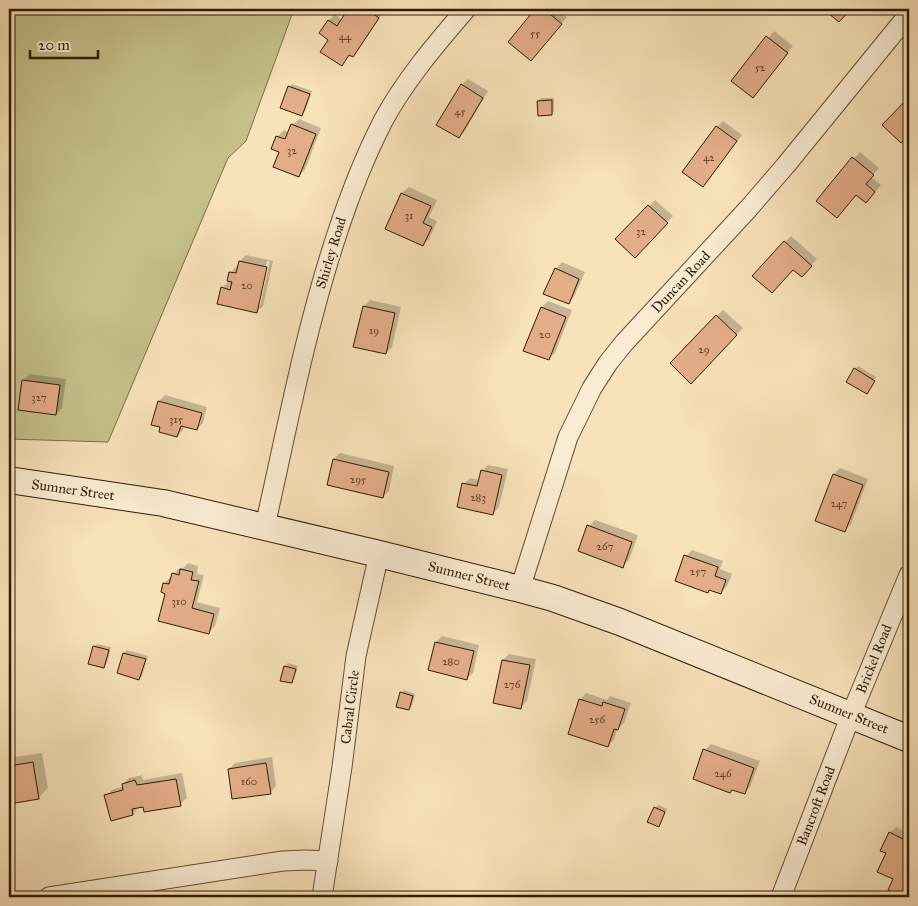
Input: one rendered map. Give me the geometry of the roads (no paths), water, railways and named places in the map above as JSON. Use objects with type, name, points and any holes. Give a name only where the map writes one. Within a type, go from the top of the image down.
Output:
[{"type":"main road","name":"Sumner Street","points":[[9,480],[163,503],[265,526],[553,598],[620,622],[909,739]]},
{"type":"street","name":"Shirley Road","points":[[265,526],[322,281],[349,199],[364,161],[384,120],[430,51],[466,9]]},
{"type":"street","name":"Duncan Road","points":[[520,589],[568,437],[592,388],[608,362],[624,342],[767,188],[909,14]]},
{"type":"street","name":"Cabral Circle","points":[[322,897],[342,767],[356,656],[379,554]]},
{"type":"street","name":"Brickel Road","points":[[851,715],[909,575]]},
{"type":"street","name":"Bancroft Road","points":[[780,897],[851,715]]},
{"type":"street","points":[[49,897],[283,861],[328,861]]}]
